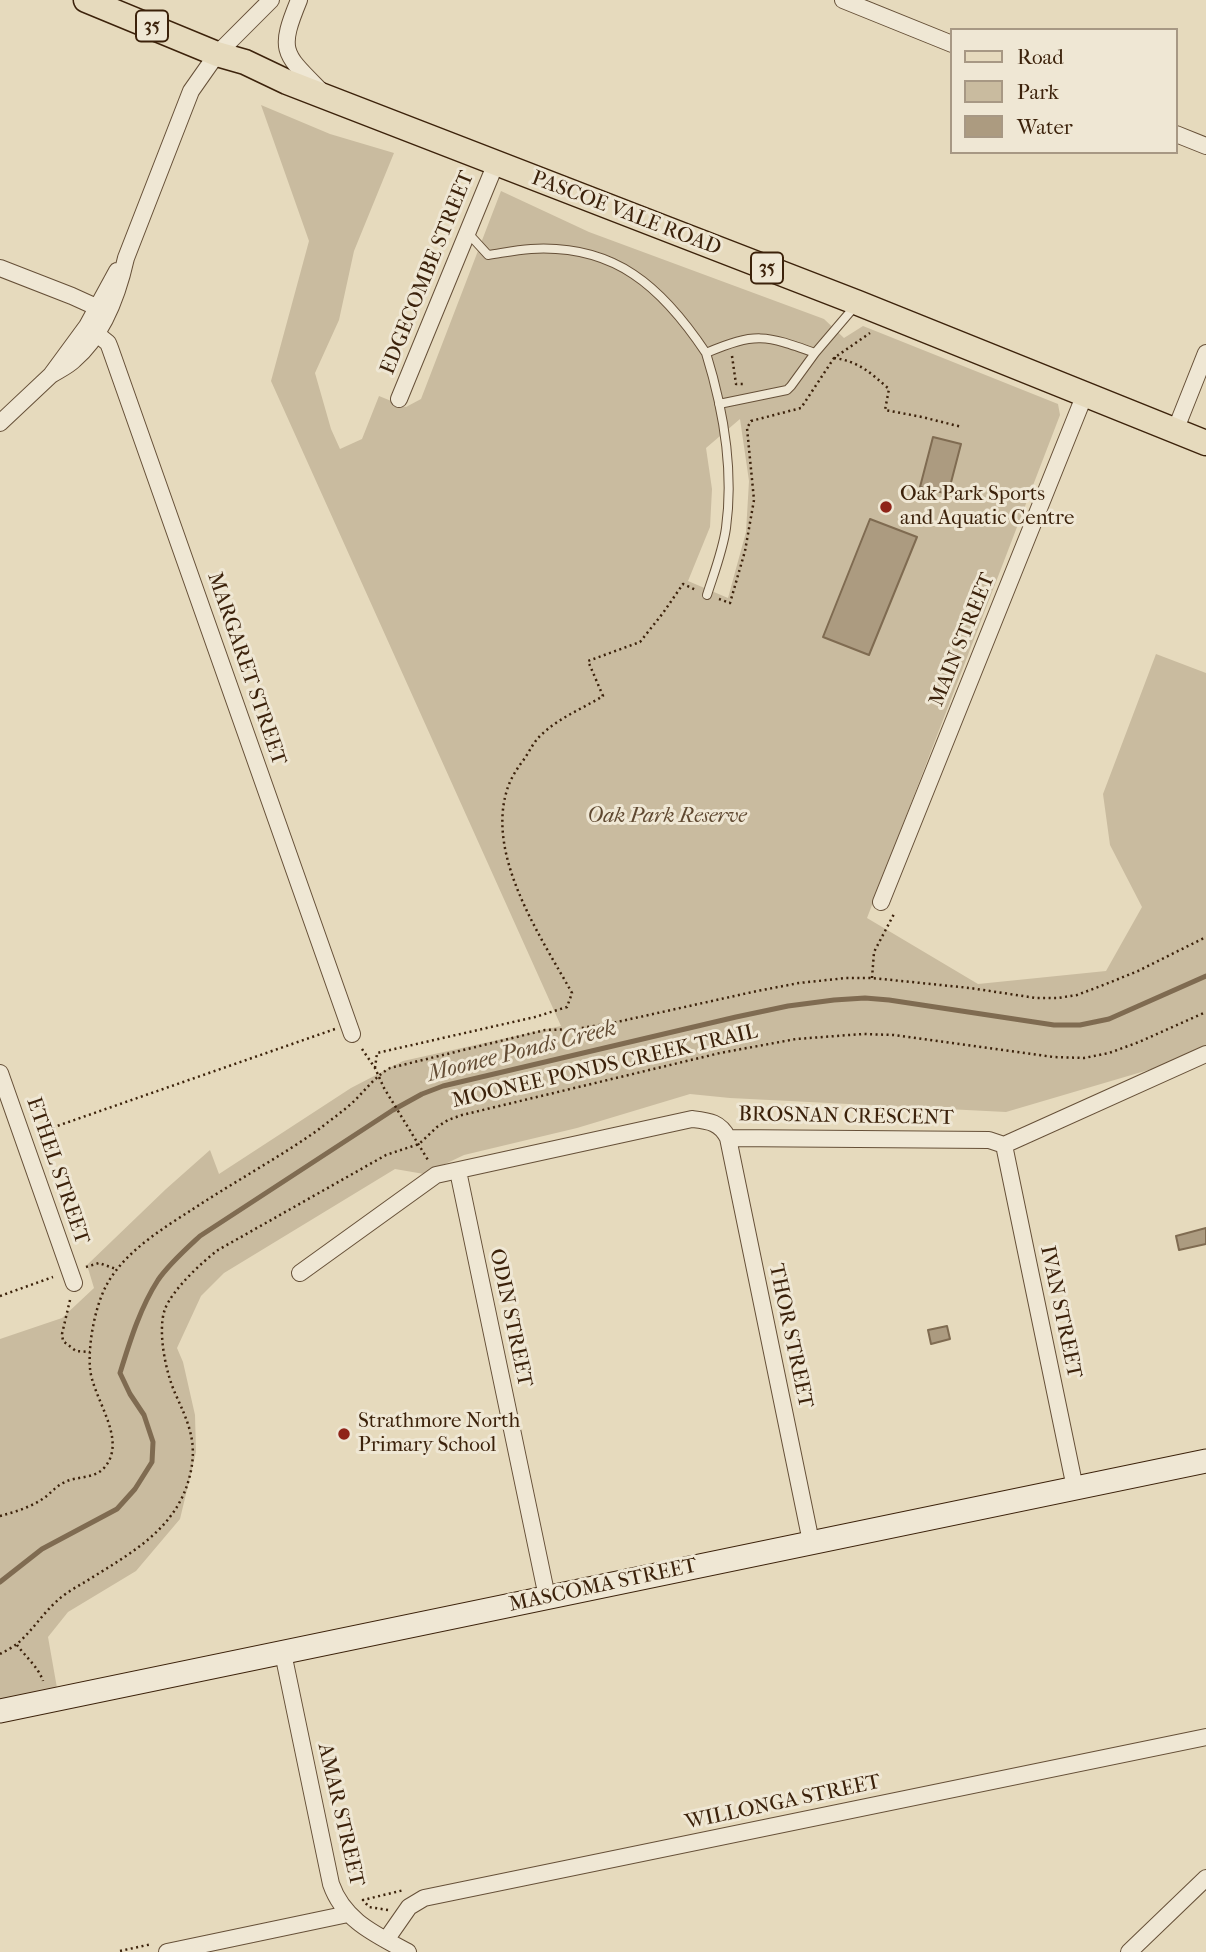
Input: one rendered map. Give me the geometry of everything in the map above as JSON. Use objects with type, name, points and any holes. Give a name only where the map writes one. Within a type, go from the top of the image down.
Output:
[{"type":"main road","name":"PASCOE VALE ROAD","points":[[86,0],[327,98],[858,303],[1206,443]]},
{"type":"main road","name":"MASCOMA STREET","points":[[0,1711],[1206,1461]]},
{"type":"street","points":[[0,423],[51,375],[92,330],[126,258],[191,91],[217,54],[271,0]]},
{"type":"street","points":[[299,0],[289,25],[287,49],[299,69],[327,98]]},
{"type":"street","points":[[842,0],[950,43]]},
{"type":"street","points":[[1178,135],[1206,146]]},
{"type":"street","name":"EDGECOMBE STREET","points":[[399,399],[496,163]]},
{"type":"street","points":[[0,268],[102,309]]},
{"type":"street","name":"MARGARET STREET","points":[[92,330],[108,343],[110,348],[350,1029]]},
{"type":"street","points":[[1175,431],[1206,353]]},
{"type":"street","name":"MAIN STREET","points":[[881,902],[1085,394]]},
{"type":"street","points":[[1004,1145],[1206,1054]]},
{"type":"street","name":"ETHEL STREET","points":[[0,1073],[72,1277]]},
{"type":"street","name":"BROSNAN CRESCENT","points":[[300,1273],[436,1175],[692,1119],[714,1121],[728,1138],[989,1140],[1004,1145]]},
{"type":"street","name":"THOR STREET","points":[[728,1138],[811,1542]]},
{"type":"street","name":"IVAN STREET","points":[[1004,1145],[1075,1488]]},
{"type":"street","name":"ODIN STREET","points":[[458,1171],[547,1597]]},
{"type":"street","name":"AMAR STREET","points":[[282,1653],[336,1899],[363,1927],[408,1952]]},
{"type":"street","name":"WILLONGA STREET","points":[[386,1940],[409,1907],[424,1898],[1206,1737]]},
{"type":"street","points":[[1129,1952],[1206,1878]]},
{"type":"street","points":[[167,1952],[348,1914]]},
{"type":"lane","points":[[467,232],[488,255],[529,249],[553,249],[601,257],[639,278],[675,310],[706,353],[725,442],[729,499],[726,530],[707,595]]},
{"type":"lane","points":[[719,404],[787,390],[858,303]]},
{"type":"lane","points":[[706,353],[736,340],[757,338],[777,340],[815,353]]},
{"type":"path","points":[[375,1068],[377,1054],[567,1007],[572,993],[525,907],[509,867],[503,819],[507,790],[539,737],[559,721],[603,696],[588,661],[640,642],[683,584],[730,603],[745,551],[754,500],[747,428],[751,421],[801,408],[834,358],[870,333]]},
{"type":"path","points":[[736,340],[741,353],[731,356],[736,384],[747,384],[749,398]]},
{"type":"path","points":[[834,358],[849,360],[871,373],[889,389],[885,410],[962,427]]},
{"type":"path","points":[[872,978],[874,952],[894,914]]},
{"type":"path","points":[[0,1517],[35,1504],[66,1481],[98,1473],[110,1459],[111,1428],[94,1385],[90,1370],[90,1352],[99,1304],[106,1286],[118,1270],[147,1240],[317,1130],[351,1104],[378,1075],[390,1068],[545,1031],[617,1022],[799,983],[846,978],[970,988],[1023,997],[1058,998],[1077,995],[1149,966],[1206,937]]},
{"type":"path","name":"MOONEE PONDS CREEK TRAIL","points":[[0,1654],[16,1645],[60,1597],[137,1548],[167,1523],[183,1499],[191,1474],[194,1445],[187,1417],[166,1367],[162,1340],[165,1310],[181,1284],[218,1250],[386,1155],[419,1144],[448,1120],[720,1053],[796,1039],[851,1034],[894,1035],[1053,1058],[1084,1058],[1109,1053],[1139,1042],[1206,1012]]},
{"type":"path","points":[[37,1133],[350,1029],[436,1175]]},
{"type":"path","points":[[0,1296],[72,1277],[99,1263],[118,1270]]},
{"type":"path","points":[[72,1277],[63,1341],[76,1351],[90,1352]]},
{"type":"path","points":[[16,1645],[30,1664],[40,1672],[47,1702]]},
{"type":"green space","name":"Oak Park Reserve","points":[[261,105],[330,134],[394,153],[354,251],[339,320],[315,373],[331,429],[340,449],[362,439],[379,396],[406,407],[421,399],[501,191],[589,232],[824,319],[844,338],[863,326],[1058,404],[1060,415],[867,918],[978,984],[1106,971],[1142,907],[1110,845],[1103,794],[1156,654],[1206,673],[1206,1053],[1006,1112],[690,1094],[577,1128],[464,1155],[424,1174],[395,1169],[224,1273],[201,1296],[177,1348],[183,1362],[195,1415],[196,1452],[180,1519],[136,1571],[68,1612],[48,1637],[57,1688],[0,1699],[0,1339],[62,1318],[94,1288],[87,1265],[210,1150],[219,1174],[351,1088],[403,1061],[561,1026],[271,381],[309,241]],"holes":[[[740,419],[749,481],[746,532],[728,598],[688,581],[710,527],[712,489],[706,448]]]},
{"type":"water","points":[[933,437],[961,444],[948,494],[920,487]]},
{"type":"water","points":[[870,519],[917,537],[869,655],[823,637]]},
{"type":"water","points":[[1206,1228],[1206,1244],[1179,1250],[1176,1236]]},
{"type":"water","points":[[947,1326],[950,1339],[931,1344],[928,1330]]},
{"type":"waterway","name":"Moonee Ponds Creek","points":[[0,1582],[42,1549],[117,1509],[135,1489],[152,1462],[153,1442],[144,1415],[120,1373],[141,1313],[167,1268],[200,1236],[393,1110],[422,1094],[443,1086],[788,1006],[865,998],[1054,1025],[1080,1025],[1109,1019],[1206,976]]},
{"type":"place","name":"Oak Park Sports and Aquatic Centre","points":[[886,507]]},
{"type":"place","name":"Strathmore North Primary School","points":[[344,1434]]}]
